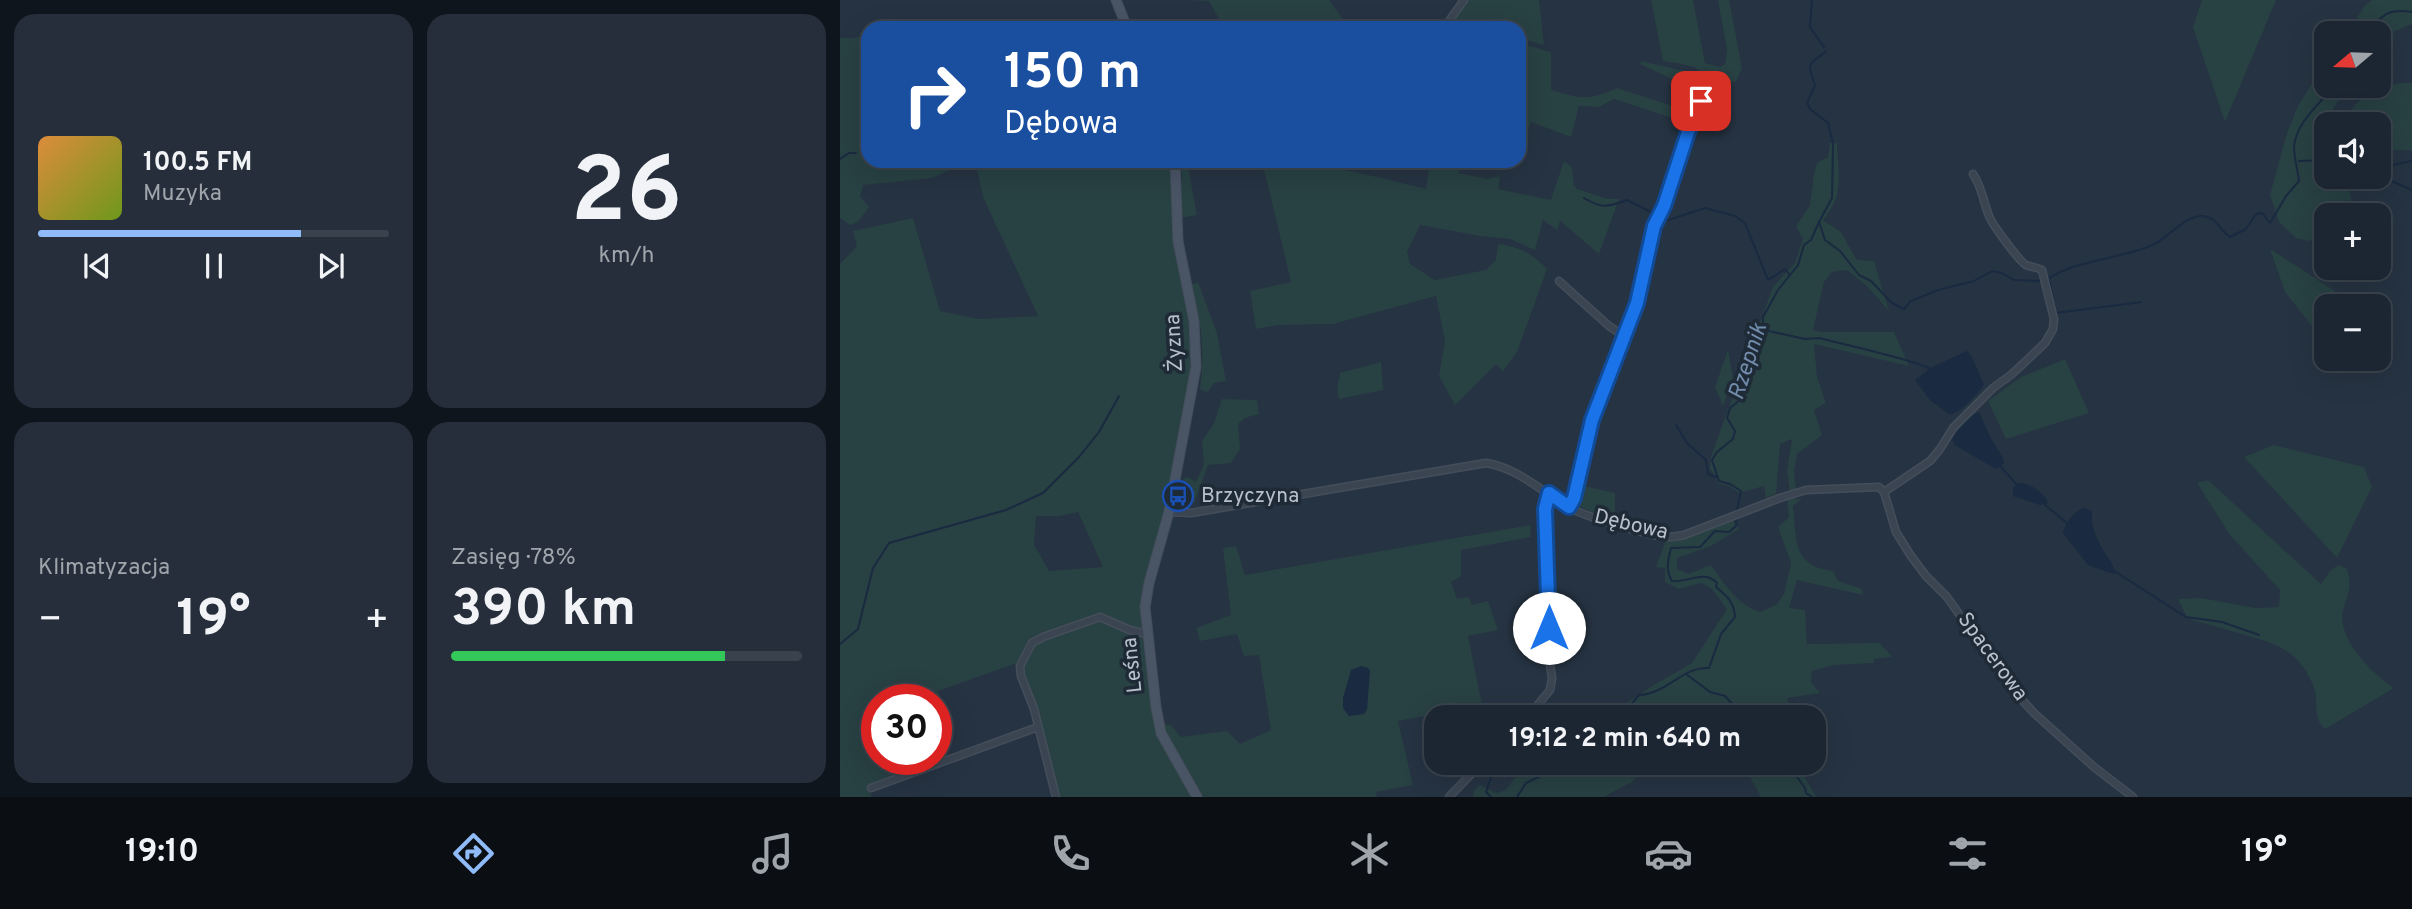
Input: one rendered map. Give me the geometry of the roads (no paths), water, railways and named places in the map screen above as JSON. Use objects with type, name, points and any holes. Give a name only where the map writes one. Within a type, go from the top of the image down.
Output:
[{"type":"street","points":[[1115,0],[1124,21]]},
{"type":"street","points":[[1449,21],[1464,0]]},
{"type":"street","points":[[1569,507],[1574,498],[1592,420],[1637,303],[1654,226],[1664,206],[1688,132],[1697,114],[1705,81]]},
{"type":"street","name":"Żyzna","points":[[1167,517],[1196,367],[1194,321],[1178,240],[1175,168]]},
{"type":"street","points":[[1884,492],[1930,461],[1953,428],[2045,342],[2053,329],[2054,319],[2042,270],[2020,260],[1996,229],[1973,174]]},
{"type":"street","points":[[1559,281],[1625,337]]},
{"type":"street","name":"Dębowa","points":[[1167,517],[1486,463],[1496,465],[1549,493],[1569,507],[1592,517],[1668,537],[1684,535],[1806,490],[1879,487],[1884,492]]},
{"type":"street","name":"Spacerowa","points":[[1884,492],[1896,532],[1911,556],[1947,597],[2012,689],[2094,767],[2133,797]]},
{"type":"street","points":[[1538,705],[1550,690],[1552,678],[1548,652],[1550,605],[1545,509],[1549,493]]},
{"type":"street","name":"Leśna","points":[[1167,517],[1149,583],[1145,607],[1147,634],[1161,733],[1197,797]]},
{"type":"street","points":[[1056,797],[1034,709],[1021,676],[1020,666],[1032,643],[1100,617],[1147,634]]},
{"type":"street","points":[[871,788],[1038,727]]},
{"type":"street","points":[[1450,797],[1471,775]]},
{"type":"water","points":[[1967,351],[1984,385],[1965,406],[1950,415],[1930,400],[1915,380],[1930,368]]},
{"type":"water","points":[[1979,412],[2003,458],[2004,463],[1996,469],[1955,445],[1952,439],[1967,418]]},
{"type":"water","points":[[2023,483],[2038,490],[2048,503],[2040,505],[2013,496],[2016,484]]},
{"type":"water","points":[[2084,508],[2092,511],[2094,529],[2116,572],[2113,574],[2088,565],[2063,533],[2071,518]]},
{"type":"water","points":[[1361,666],[1370,671],[1367,709],[1364,714],[1349,716],[1343,708],[1343,698],[1351,670]]},
{"type":"waterway","points":[[1812,0],[1810,27],[1824,47]]},
{"type":"waterway","name":"Rzepnik","points":[[2378,21],[2391,12],[2412,12]]},
{"type":"waterway","points":[[1819,222],[1832,198],[1833,144],[1828,123],[1810,109],[1807,103],[1815,85],[1811,65],[1826,51]]},
{"type":"waterway","name":"Rzepnik","points":[[2048,279],[2071,268],[2150,246],[2187,221],[2201,216],[2211,218],[2230,237],[2246,229],[2256,214],[2262,213],[2270,223],[2286,196],[2299,181],[2294,147],[2299,129],[2324,98]]},
{"type":"waterway","points":[[840,159],[849,153],[856,153]]},
{"type":"waterway","points":[[2299,161],[2314,160]]},
{"type":"waterway","points":[[2391,165],[2412,161]]},
{"type":"waterway","points":[[2391,181],[2412,190]]},
{"type":"waterway","points":[[1584,198],[1605,206],[1627,200],[1655,214]]},
{"type":"waterway","points":[[1664,217],[1662,222],[1705,208],[1735,216],[1745,223],[1768,280],[1785,269],[1789,274]]},
{"type":"waterway","name":"Rzepnik","points":[[1737,510],[1741,491],[1719,481],[1712,460],[1717,452],[1733,439],[1735,431],[1727,418],[1730,408],[1742,398],[1749,352],[1763,330],[1763,317],[1778,290],[1798,265],[1804,245],[1811,240],[1819,222],[1825,240],[1840,251],[1859,275],[1871,281],[1892,303],[1904,309],[1911,301],[1938,290],[1974,281],[1992,271],[2014,280],[2041,281]]},
{"type":"waterway","points":[[2049,279],[2056,313],[2141,302]]},
{"type":"waterway","points":[[1764,330],[1805,339],[1820,338],[1897,357],[1930,369]]},
{"type":"waterway","points":[[840,644],[858,629],[873,568],[889,543],[1006,510],[1043,493],[1079,457],[1099,432],[1119,396]]},
{"type":"waterway","points":[[1676,425],[1687,443],[1706,460],[1708,474],[1716,477]]},
{"type":"waterway","points":[[2000,466],[2017,485]]},
{"type":"waterway","points":[[2045,505],[2067,523]]},
{"type":"waterway","name":"Rzepnik","points":[[1631,705],[1639,695],[1658,690],[1691,671],[1709,668],[1721,634],[1735,617],[1732,604],[1716,587],[1717,583],[1707,577],[1672,581],[1668,569],[1669,557],[1671,548],[1700,547],[1715,531],[1729,532],[1736,526],[1737,516]]},
{"type":"waterway","points":[[2116,572],[2186,617],[2222,622],[2259,635]]},
{"type":"waterway","points":[[1686,674],[1710,692],[1725,696],[1733,705]]},
{"type":"waterway","points":[[1491,797],[1486,792],[1492,775]]},
{"type":"waterway","name":"Rzepnik","points":[[1517,797],[1526,783],[1543,775]]},
{"type":"waterway","points":[[1796,775],[1806,793],[1812,797]]},
{"type":"place","name":"Brzyczyna","points":[[1178,496]]}]
